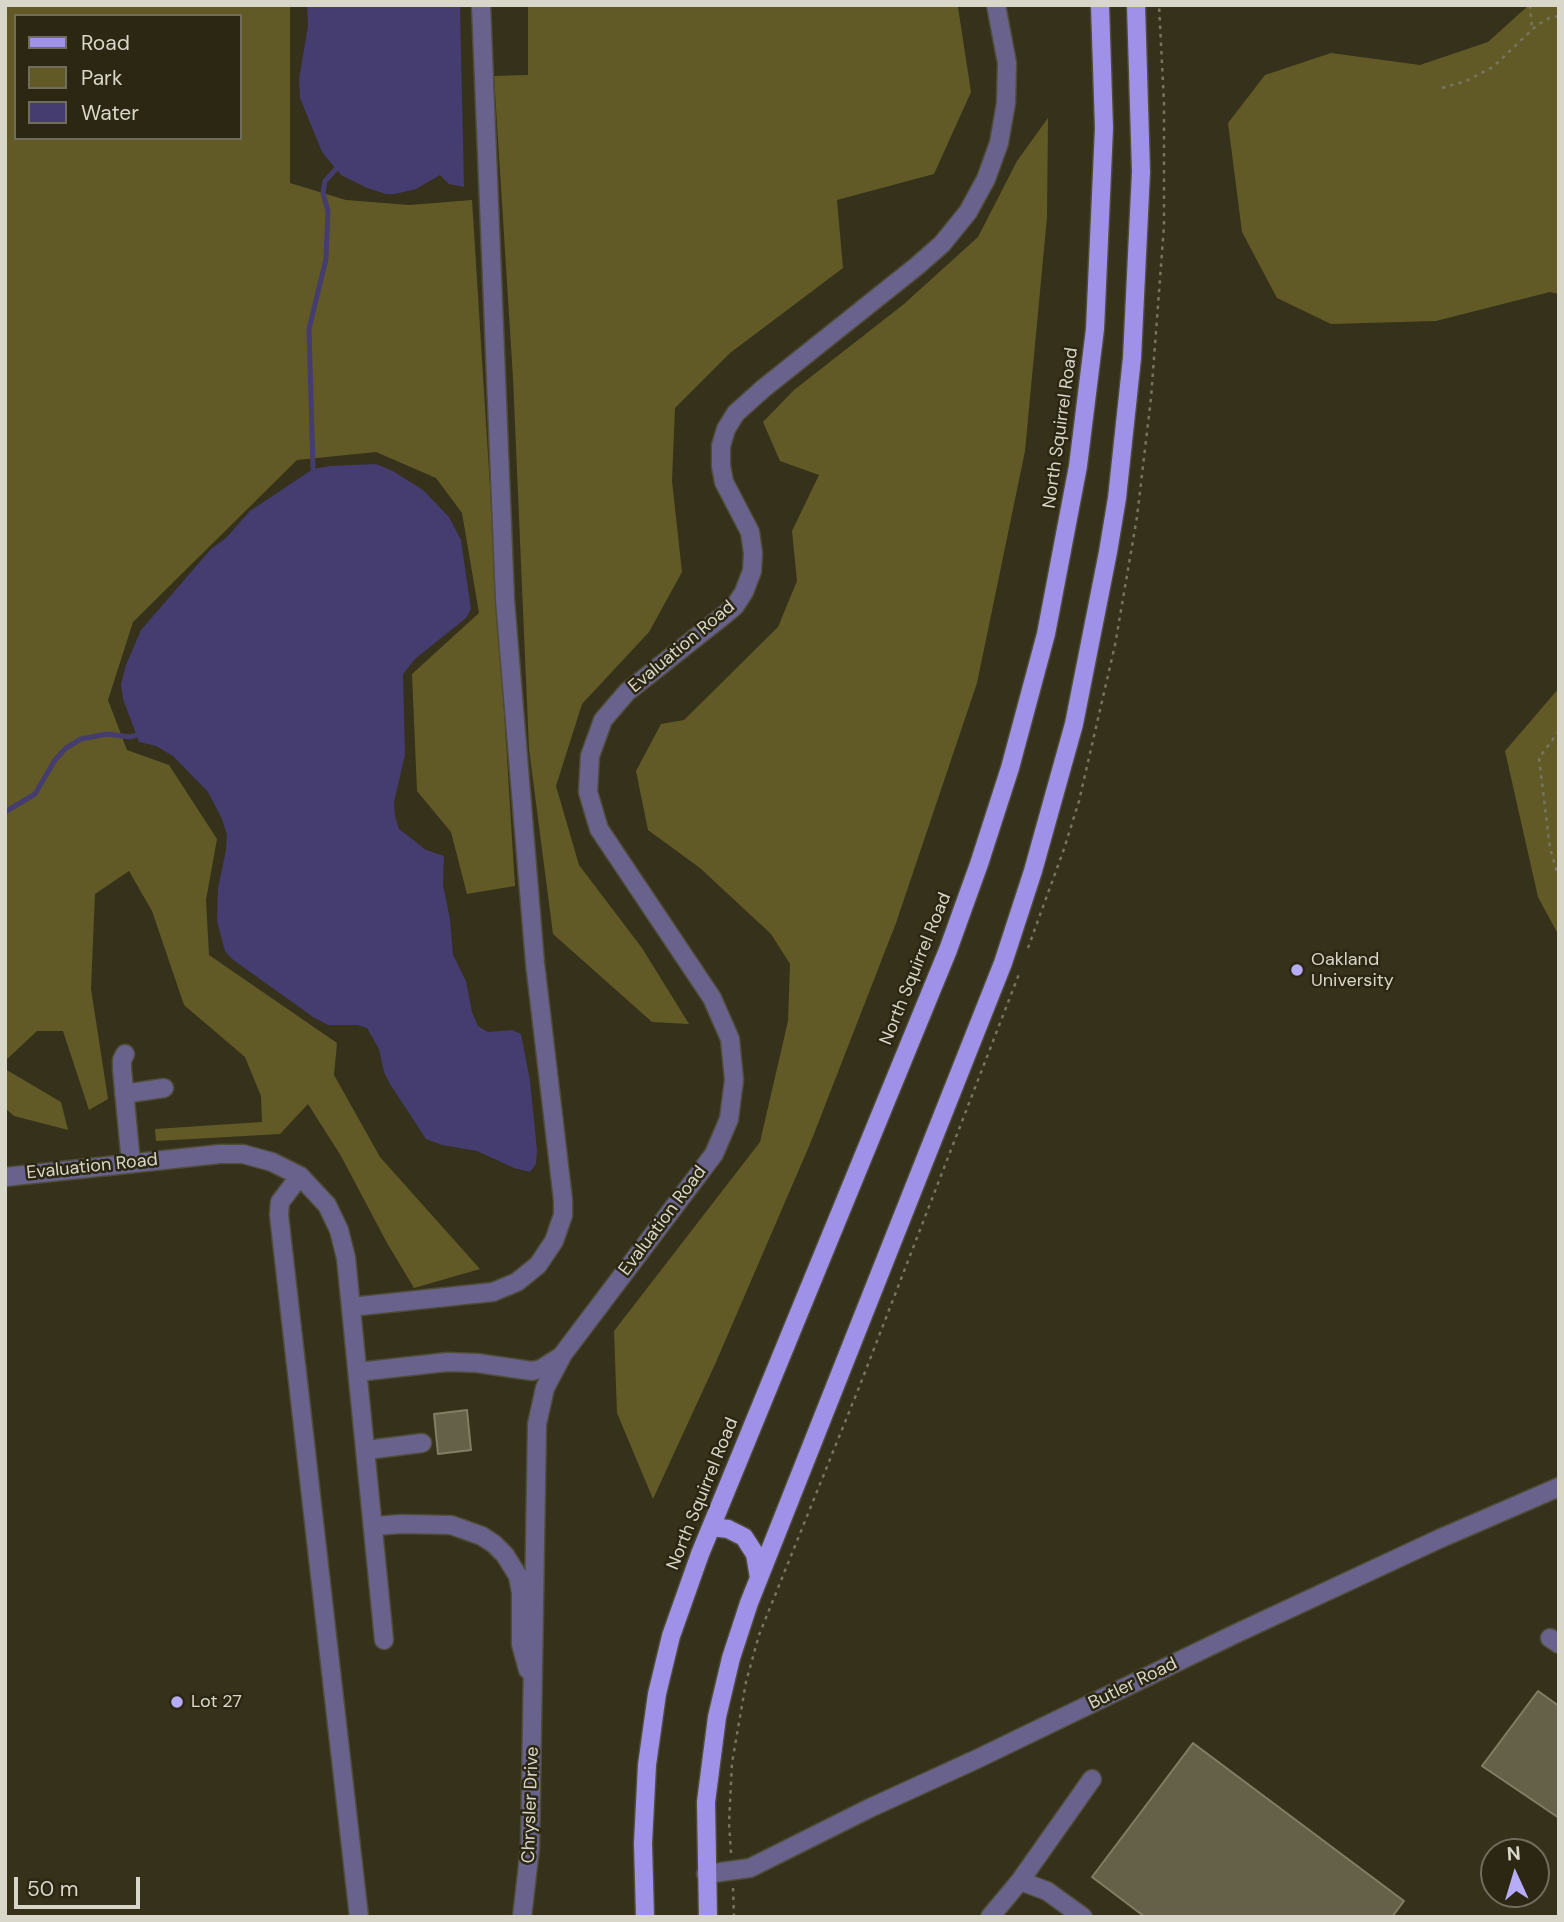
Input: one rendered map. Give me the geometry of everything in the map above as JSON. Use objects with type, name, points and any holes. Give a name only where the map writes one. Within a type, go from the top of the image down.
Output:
[{"type":"main road","name":"North Squirrel Road","points":[[645,1917],[644,1803],[651,1729],[671,1636],[712,1527],[948,950],[979,864],[1030,702],[1067,534],[1096,329],[1104,128],[1100,5]]},
{"type":"main road","points":[[708,1917],[706,1802],[717,1717],[731,1658],[759,1578],[999,974],[1033,871],[1074,724],[1115,512],[1132,358],[1141,172],[1136,5]]},
{"type":"main road","points":[[712,1527],[728,1529],[744,1537],[755,1554],[759,1578]]},
{"type":"street","points":[[351,1307],[493,1292],[517,1282],[538,1265],[554,1241],[563,1215],[564,1200],[535,962],[505,600],[481,5]]},
{"type":"street","name":"Evaluation Road","points":[[534,1693],[537,1424],[545,1388],[563,1354],[714,1154],[729,1119],[734,1080],[730,1039],[712,998],[598,829],[588,792],[590,756],[603,720],[627,692],[735,606],[744,592],[752,571],[750,532],[724,482],[721,466],[721,446],[726,429],[736,413],[942,244],[968,212],[986,179],[999,142],[1006,103],[1007,63],[996,5]]},
{"type":"street","points":[[125,1054],[121,1069],[131,1163]]},
{"type":"street","points":[[124,1094],[164,1088]]},
{"type":"street","name":"Evaluation Road","points":[[5,1177],[220,1154],[243,1154],[272,1162],[300,1176],[327,1205],[339,1230],[346,1258],[375,1527],[384,1640]]},
{"type":"street","points":[[300,1176],[280,1202],[279,1215],[359,1917]]},
{"type":"street","name":"Evaluation Road","points":[[359,1373],[447,1362],[477,1363],[532,1371],[552,1364],[563,1354]]},
{"type":"street","points":[[367,1450],[422,1443]]},
{"type":"street","name":"Butler Road","points":[[706,1874],[750,1868],[1235,1634],[1439,1539],[1559,1487]]},
{"type":"street","points":[[375,1527],[401,1524],[451,1525],[482,1536],[505,1555],[518,1576],[521,1592],[521,1644],[534,1693]]},
{"type":"street","name":"Chrysler Drive","points":[[522,1917],[530,1848],[534,1693]]},
{"type":"street","points":[[990,1917],[1020,1881],[1092,1779]]},
{"type":"street","points":[[1020,1881],[1047,1891],[1077,1915]]},
{"type":"path","points":[[1530,5],[1532,30]]},
{"type":"path","points":[[1442,88],[1466,81],[1499,63],[1543,21],[1559,16]]},
{"type":"path","points":[[1559,731],[1539,758],[1550,848],[1559,879]]},
{"type":"path","points":[[733,1890],[734,1917]]},
{"type":"green space","points":[[5,5],[290,5],[290,183],[346,200],[409,205],[472,200],[515,886],[467,894],[451,832],[417,791],[412,674],[479,613],[462,513],[436,478],[376,452],[297,460],[133,622],[108,700],[127,750],[169,765],[217,839],[206,900],[209,955],[337,1043],[334,1075],[380,1157],[480,1269],[414,1288],[341,1156],[308,1104],[280,1134],[156,1141],[155,1129],[262,1122],[261,1096],[245,1057],[184,1005],[152,911],[129,871],[95,894],[91,989],[108,1099],[89,1110],[63,1031],[37,1031],[5,1061]]},
{"type":"green space","points":[[528,5],[958,5],[971,92],[934,174],[837,200],[843,268],[730,353],[675,408],[672,481],[682,572],[649,632],[582,704],[556,786],[579,865],[642,948],[689,1024],[652,1022],[553,934],[529,749],[513,378],[494,76],[528,75]]},
{"type":"green space","points":[[1529,5],[1559,5],[1559,294],[1550,292],[1436,321],[1331,324],[1277,298],[1242,232],[1228,123],[1265,75],[1331,53],[1420,65],[1488,42]]},
{"type":"green space","points":[[1048,118],[1047,217],[1025,451],[977,683],[896,923],[810,1144],[716,1362],[653,1499],[617,1413],[614,1331],[760,1142],[788,1021],[790,964],[771,934],[700,868],[648,830],[636,771],[661,724],[684,720],[778,627],[797,581],[792,531],[819,475],[780,461],[763,422],[794,390],[904,304],[978,237],[1017,161]]},
{"type":"green space","points":[[1559,688],[1559,936],[1538,897],[1505,751]]},
{"type":"green space","points":[[5,1069],[61,1102],[68,1130],[14,1116],[5,1108]]},
{"type":"water","points":[[307,5],[460,5],[464,187],[449,184],[440,175],[416,189],[386,194],[341,175],[322,152],[300,98],[299,79],[308,26]]},
{"type":"water","points":[[376,464],[393,471],[423,490],[449,517],[461,540],[471,609],[466,618],[415,659],[403,674],[405,755],[394,802],[395,816],[399,829],[426,850],[444,856],[443,885],[450,919],[453,955],[466,981],[472,1012],[478,1026],[488,1032],[512,1030],[521,1034],[530,1081],[537,1150],[536,1164],[530,1172],[514,1168],[477,1151],[442,1145],[426,1139],[390,1084],[384,1072],[379,1049],[367,1028],[357,1025],[328,1025],[313,1017],[232,959],[225,951],[217,921],[218,888],[227,835],[222,819],[208,792],[173,756],[156,746],[139,742],[123,699],[121,684],[141,630],[211,549],[226,538],[250,511],[313,469]]},
{"type":"building","points":[[467,1410],[471,1450],[438,1454],[434,1414]]},
{"type":"building","points":[[1538,1691],[1559,1706],[1559,1818],[1482,1766]]},
{"type":"building","points":[[1193,1743],[1404,1901],[1392,1917],[1145,1917],[1092,1877]]},
{"type":"waterway","points":[[313,469],[309,329],[326,259],[328,211],[323,193],[325,181],[337,168]]},
{"type":"waterway","points":[[5,812],[35,794],[55,760],[66,748],[81,739],[107,734],[130,737],[137,735]]},
{"type":"place","name":"Oakland University","points":[[1297,970]]},
{"type":"place","name":"Lot 27","points":[[177,1702]]}]
